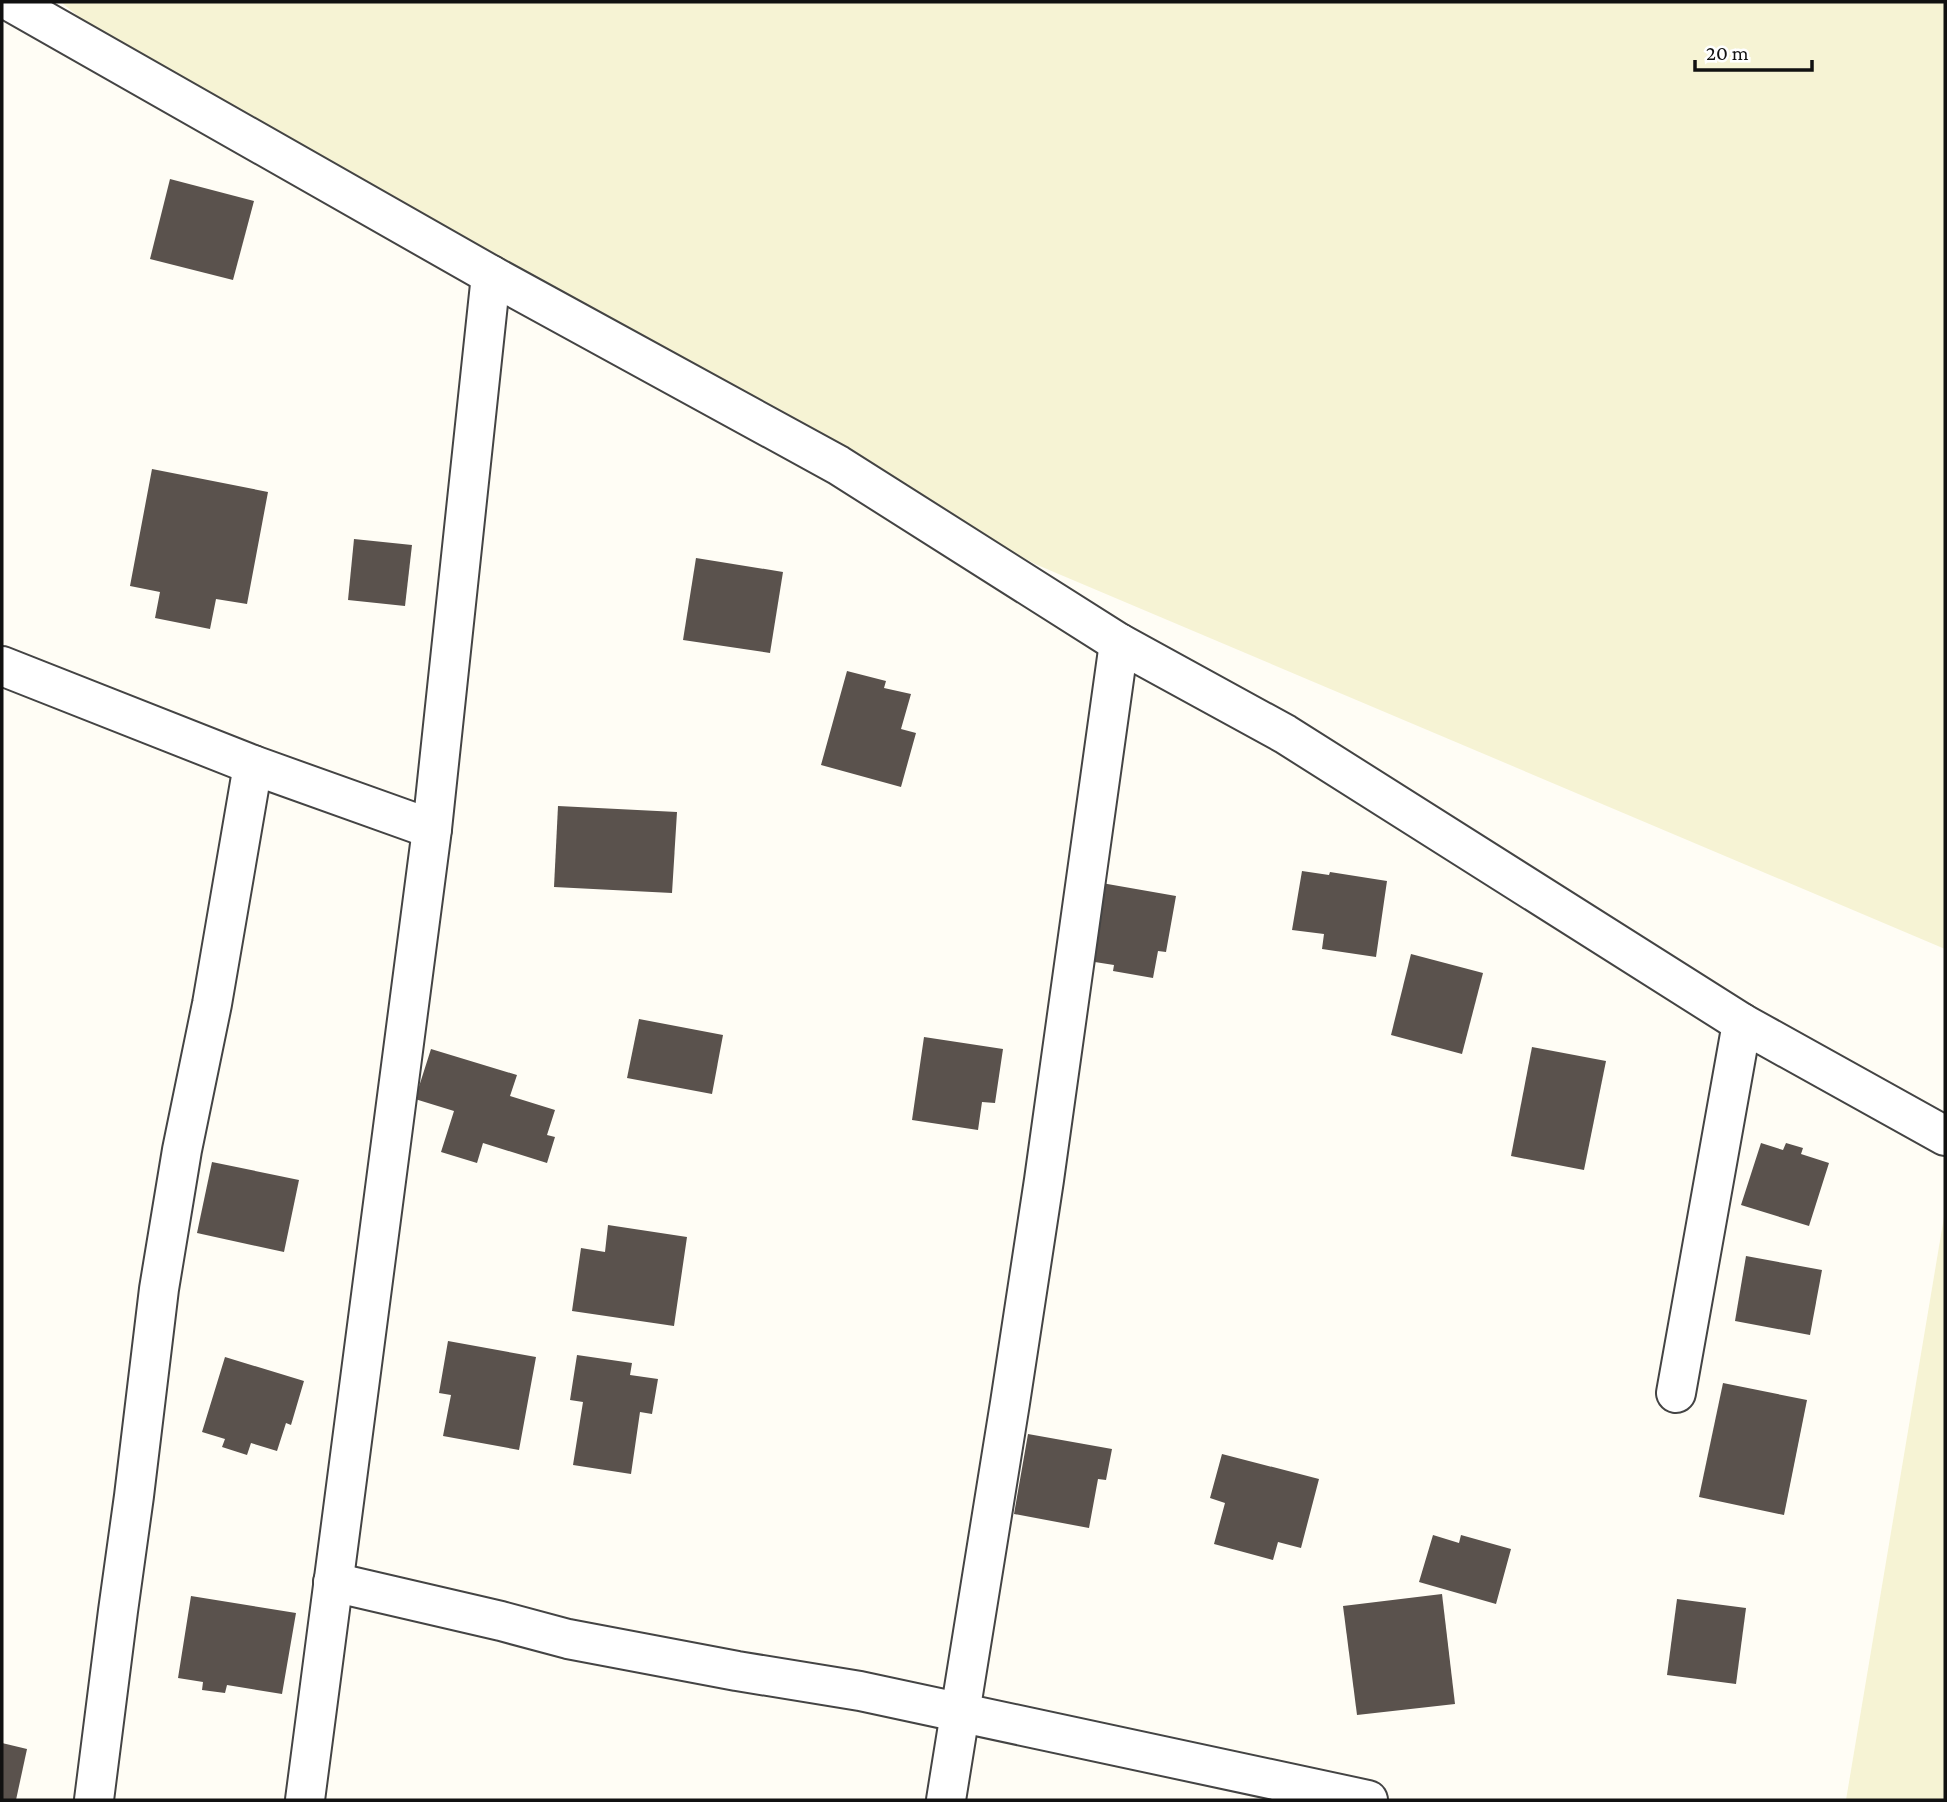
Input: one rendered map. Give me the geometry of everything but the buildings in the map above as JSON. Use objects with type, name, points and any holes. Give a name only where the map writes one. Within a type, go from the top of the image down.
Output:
[{"type":"street","points":[[11,2],[491,275],[838,465],[1119,643],[1285,734],[1742,1023],[1945,1136]]},
{"type":"street","points":[[305,1800],[432,829],[491,275]]},
{"type":"street","points":[[946,1800],[1040,1206],[1119,643]]},
{"type":"street","points":[[2,666],[253,765],[432,829]]},
{"type":"street","points":[[94,1800],[159,1289],[253,765]]},
{"type":"street","points":[[1676,1394],[1742,1023]]},
{"type":"street","points":[[334,1582],[568,1639],[960,1711],[1368,1800]]},
{"type":"shaded area","points":[[61,2],[1945,2],[1945,949],[1035,564],[176,98]]},
{"type":"shaded area","points":[[1945,1211],[1945,1800],[1846,1800]]}]
